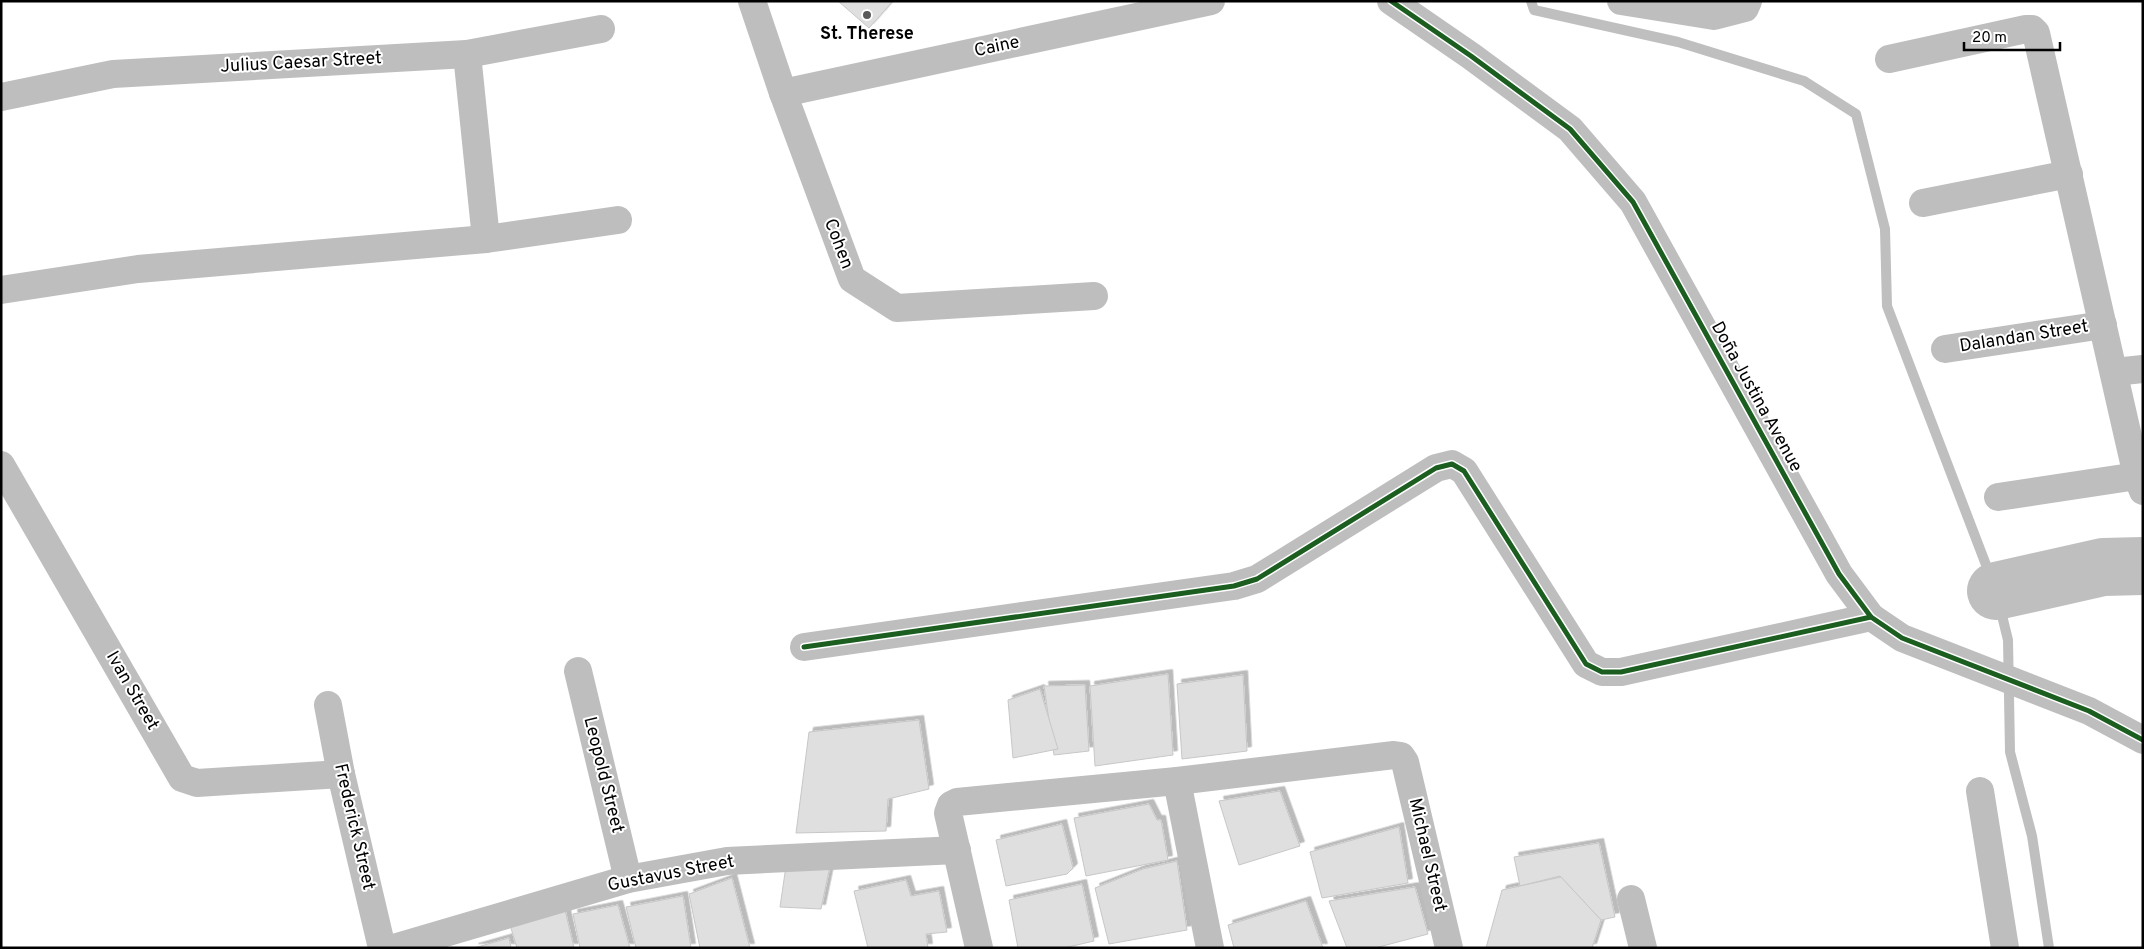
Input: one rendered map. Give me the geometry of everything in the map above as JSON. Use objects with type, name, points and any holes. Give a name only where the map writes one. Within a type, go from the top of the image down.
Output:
[{"type":"street","name":"Cohen","points":[[752,1],[783,94],[852,279],[897,308],[1094,296]]},
{"type":"street","name":"Caine","points":[[783,94],[1211,1]]},
{"type":"street","name":"Doña Justina Avenue","points":[[1391,1],[1471,56],[1570,129],[1633,202],[1839,574],[1871,617],[1902,638],[2089,711],[2143,740]]},
{"type":"street","points":[[1621,1],[1714,16],[1745,8],[1748,1]]},
{"type":"street","name":"Julius Caesar Street","points":[[1,97],[113,74],[467,54],[601,29]]},
{"type":"street","name":"Dalandan Street","points":[[1889,59],[2026,29],[2032,29],[2036,33],[2140,483],[1998,497]]},
{"type":"street","points":[[467,54],[486,239]]},
{"type":"street","points":[[1923,203],[2070,174]]},
{"type":"street","points":[[1,290],[138,268],[486,239],[618,220]]},
{"type":"street","name":"Dalandan Street","points":[[1946,349],[2103,325]]},
{"type":"street","points":[[2114,372],[2143,369]]},
{"type":"street","points":[[804,647],[1234,586],[1257,579],[1436,468],[1452,464],[1464,471],[1586,664],[1602,672],[1621,672],[1871,617]]},
{"type":"street","name":"Ivan Street","points":[[1,465],[182,778],[197,783],[341,774]]},
{"type":"street","name":"Leopold Street","points":[[578,671],[628,879]]},
{"type":"street","name":"Frederick Street","points":[[328,705],[341,774],[382,948]]},
{"type":"street","name":"Michael Street","points":[[1177,781],[1394,755],[1401,756],[1405,762],[1449,948]]},
{"type":"street","points":[[979,948],[948,813],[951,805],[957,802],[1177,781],[1210,948]]},
{"type":"street","points":[[1980,791],[2005,948]]},
{"type":"street","name":"Gustavus Street","points":[[394,948],[628,879],[727,861],[956,850]]},
{"type":"street","points":[[1632,899],[1643,948]]},
{"type":"building","name":"St. Therese","points":[[838,1],[893,1],[869,28]]},
{"type":"building","points":[[1168,674],[1173,755],[1095,766],[1090,686]]},
{"type":"building","points":[[1243,675],[1247,751],[1182,759],[1177,684]]},
{"type":"building","points":[[1085,685],[1089,751],[1054,755],[1044,686]]},
{"type":"building","points":[[1040,689],[1058,749],[1013,758],[1008,700]]},
{"type":"building","points":[[919,720],[929,789],[888,799],[886,831],[796,833],[809,732]]},
{"type":"building","points":[[1280,791],[1300,846],[1239,865],[1219,801]]},
{"type":"building","points":[[1149,804],[1157,820],[1161,820],[1168,860],[1086,876],[1074,818]]},
{"type":"building","points":[[1062,824],[1073,868],[1067,874],[1006,886],[996,840]]},
{"type":"building","points":[[1399,827],[1408,883],[1322,898],[1310,852]]},
{"type":"building","points":[[1599,843],[1615,917],[1601,920],[1560,876],[1520,886],[1514,857]]},
{"type":"building","points":[[1177,861],[1187,930],[1109,944],[1095,888],[1143,869]]},
{"type":"building","points":[[786,866],[830,866],[821,909],[780,907]]},
{"type":"building","points":[[1561,877],[1601,920],[1592,948],[1486,948],[1502,890]]},
{"type":"building","points":[[732,878],[750,948],[700,948],[689,894]]},
{"type":"building","points":[[906,880],[911,896],[939,891],[947,932],[926,934],[928,948],[868,948],[854,891]]},
{"type":"building","points":[[1082,884],[1094,941],[1064,948],[1018,948],[1009,900]]},
{"type":"building","points":[[1415,887],[1428,934],[1375,948],[1347,948],[1329,901]]},
{"type":"building","points":[[683,896],[691,948],[636,948],[626,907]]},
{"type":"building","points":[[1306,901],[1323,948],[1234,948],[1228,925]]},
{"type":"building","points":[[618,905],[630,948],[580,948],[573,914]]},
{"type":"building","points":[[565,910],[574,948],[517,948],[510,925]]},
{"type":"building","points":[[509,938],[511,948],[474,948]]},
{"type":"waterway","points":[[1531,1],[1534,10],[1678,42],[1804,81],[1856,114],[1885,229],[1887,306],[1996,591],[2008,640],[2010,752],[2032,836],[2049,948]]},
{"type":"waterway","points":[[1996,591],[2103,567],[2143,566]]},
{"type":"cycle path","points":[[1391,1],[1471,56],[1570,129],[1633,202],[1839,574],[1871,617],[1902,638],[2089,711],[2143,740]]},
{"type":"cycle path","points":[[804,647],[1234,586],[1257,579],[1436,468],[1452,464],[1464,471],[1586,664],[1602,672],[1621,672],[1871,617]]},
{"type":"place","name":"St. Therese","points":[[867,15]]}]
